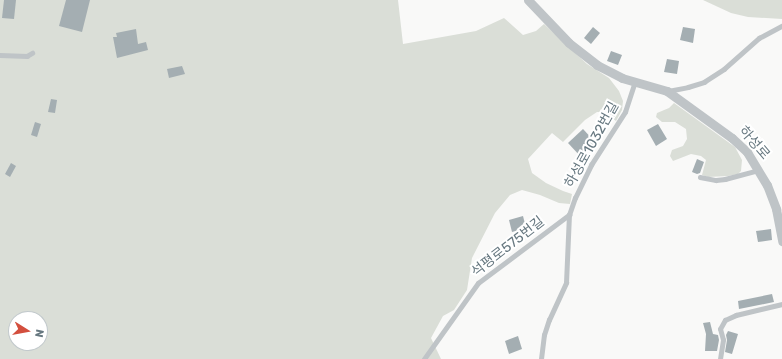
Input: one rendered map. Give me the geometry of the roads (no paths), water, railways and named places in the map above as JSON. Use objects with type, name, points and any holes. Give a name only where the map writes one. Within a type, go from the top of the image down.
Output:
[{"type":"street","name":"하성로","points":[[528,0],[569,43],[588,58],[614,75],[667,91],[732,138],[747,152],[759,170],[772,197],[782,241]]},
{"type":"lane","name":"하성로","points":[[667,91],[688,88],[704,82],[724,69],[759,38],[782,26]]},
{"type":"lane","points":[[0,55],[26,56],[32,53]]},
{"type":"lane","name":"하성로1032번길","points":[[541,359],[543,341],[549,320],[566,284],[569,215],[577,192],[587,172],[625,112],[635,82]]},
{"type":"lane","points":[[700,177],[716,180],[725,179],[759,170]]},
{"type":"lane","name":"석평로575번길","points":[[424,359],[478,283],[569,215]]},
{"type":"lane","points":[[720,359],[723,340],[720,330],[725,320],[736,315],[782,304]]}]
